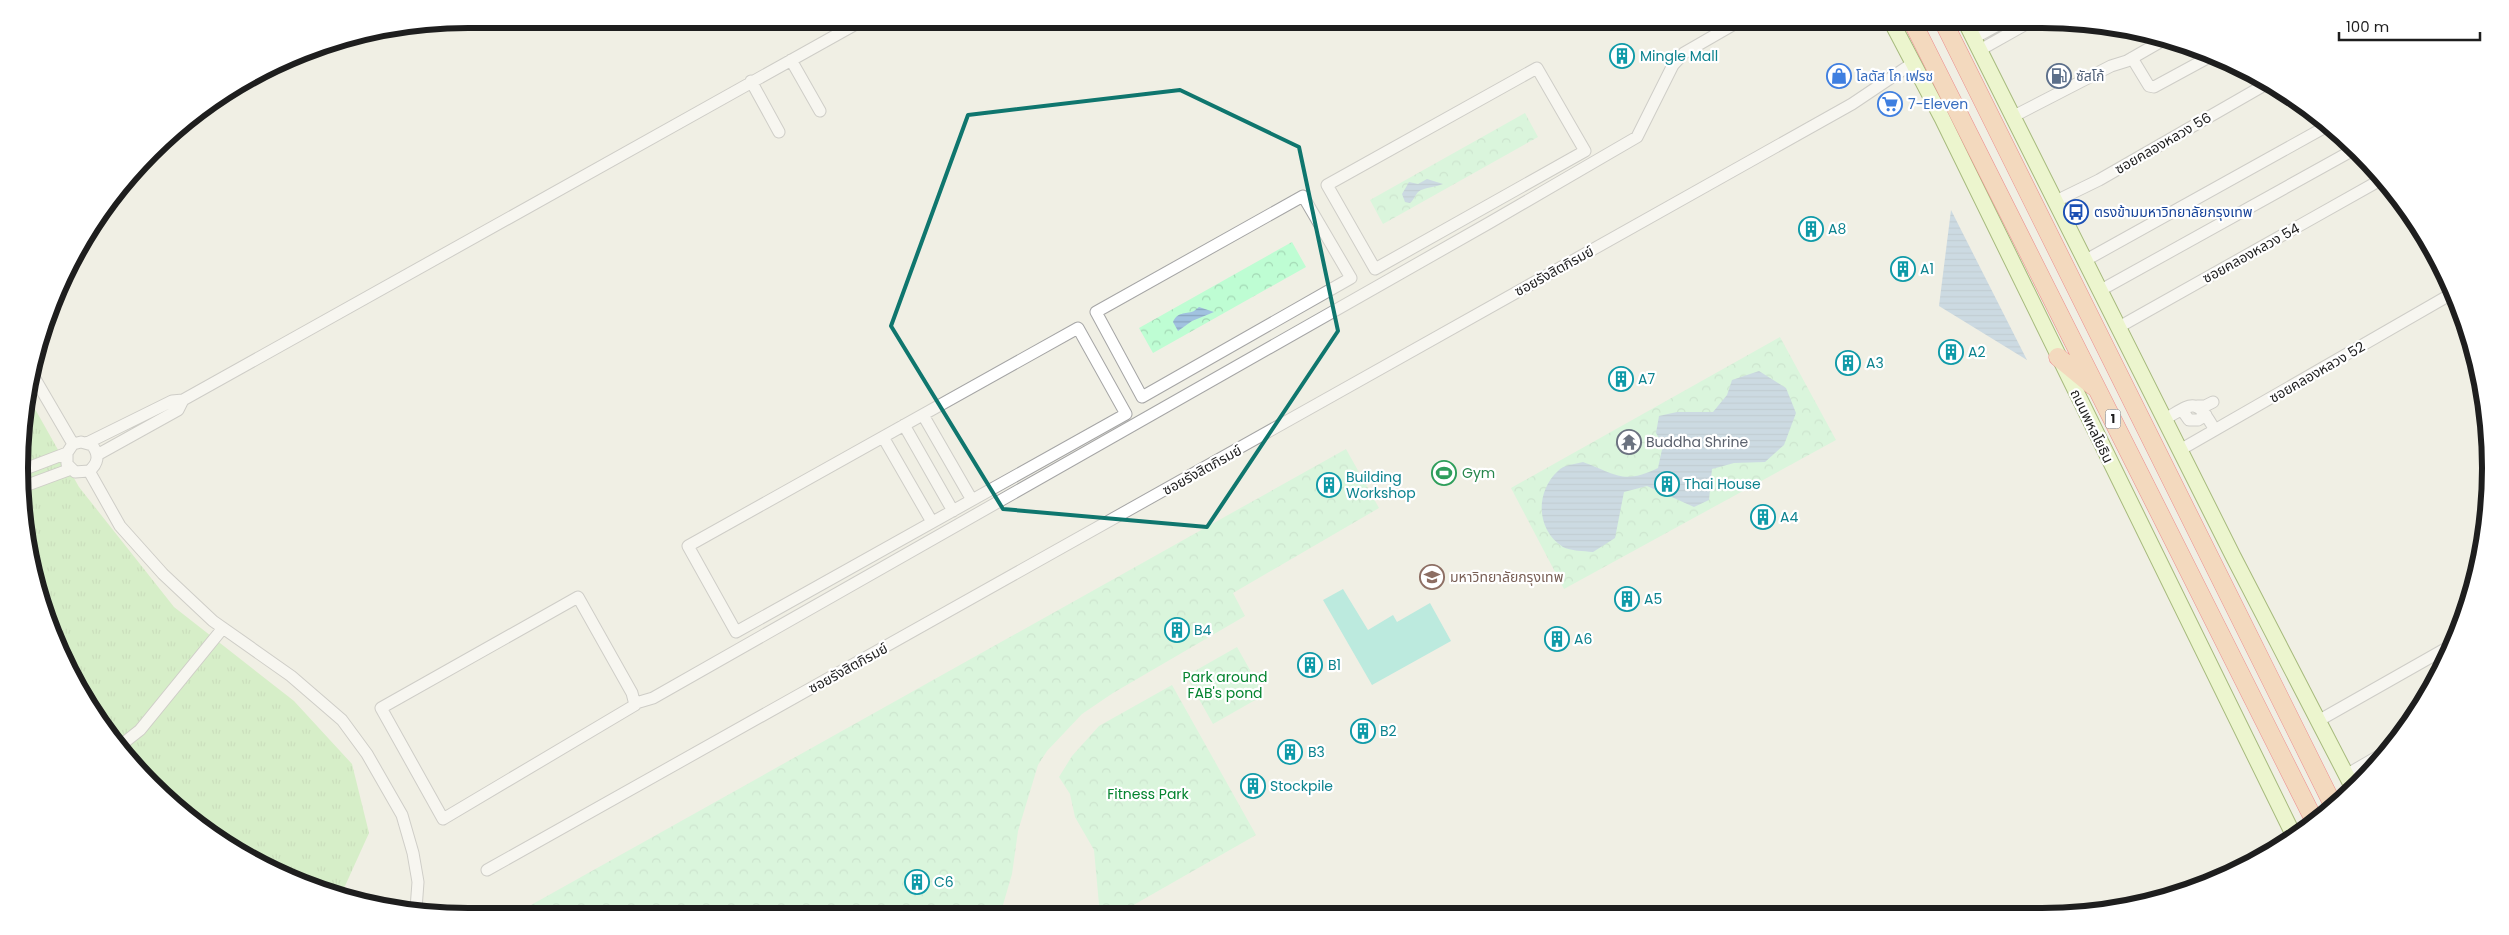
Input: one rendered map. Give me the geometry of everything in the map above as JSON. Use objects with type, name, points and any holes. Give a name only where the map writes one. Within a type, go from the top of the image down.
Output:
[{"type":"highway","name":"ถนนพหลโยธิน","points":[[1916,28],[2311,815]]},
{"type":"highway","name":"1","points":[[1946,28],[2330,799]]},
{"type":"highway","points":[[2058,357],[2097,389]]},
{"type":"main road","name":"ถนนพหลโยธิน","points":[[1895,28],[1942,118],[2291,830]]},
{"type":"main road","points":[[1969,28],[2255,600],[2349,781]]},
{"type":"main road","points":[[2255,600],[2258,614],[2344,787]]},
{"type":"main road","points":[[2190,625],[2198,634],[2297,825]]},
{"type":"street","points":[[28,468],[87,443],[172,401],[184,400],[849,28]]},
{"type":"street","points":[[634,705],[632,693],[578,597],[381,708],[443,820],[634,705],[653,698],[1004,500],[1637,137],[1673,64],[1684,53],[1727,28]]},
{"type":"street","points":[[1977,44],[1997,28]]},
{"type":"street","points":[[1977,44],[2013,28]]},
{"type":"street","points":[[2014,116],[2159,43]]},
{"type":"street","points":[[2132,58],[2144,81],[2149,86],[2154,87],[2205,59]]},
{"type":"street","points":[[791,60],[820,111]]},
{"type":"street","name":"ซอยรังสิตภิรมย์","points":[[487,870],[1843,108],[1913,63]]},
{"type":"street","points":[[1537,68],[1585,151],[1479,211],[1375,269],[1327,185],[1537,68]]},
{"type":"street","points":[[751,81],[779,132]]},
{"type":"street","name":"ซอยคลองหลวง 56","points":[[2056,200],[2100,180],[2262,86]]},
{"type":"street","points":[[2086,260],[2322,129]]},
{"type":"street","points":[[2101,290],[2349,152]]},
{"type":"street","name":"ซอยคลองหลวง 54","points":[[2119,327],[2376,182]]},
{"type":"street","points":[[1303,196],[1351,278],[1249,337],[1142,396],[1096,312],[1303,196]]},
{"type":"street","points":[[1479,211],[1487,224]]},
{"type":"street","name":"ซอยคลองหลวง 52","points":[[2180,450],[2447,297]]},
{"type":"street","points":[[1078,328],[1126,414],[736,632],[688,546],[904,425],[1078,328]]},
{"type":"street","points":[[1249,337],[1259,354]]},
{"type":"street","points":[[36,382],[70,449],[66,459],[70,469]]},
{"type":"street","points":[[97,455],[178,410],[184,400]]},
{"type":"street","points":[[2165,419],[2191,405],[2205,406],[2213,402]]},
{"type":"street","points":[[2182,410],[2189,420],[2209,420],[2202,408],[2196,406]]},
{"type":"street","points":[[923,415],[972,500]]},
{"type":"street","points":[[904,425],[953,511]]},
{"type":"street","points":[[883,437],[932,522]]},
{"type":"street","points":[[28,485],[70,469],[82,473],[89,472],[94,467],[97,455],[92,446],[87,443]]},
{"type":"street","points":[[89,472],[120,526],[138,549],[163,574],[223,628],[291,676],[342,720],[367,754],[402,815],[413,852],[418,882],[416,905]]},
{"type":"street","points":[[996,487],[1004,500]]},
{"type":"street","points":[[124,742],[140,730],[223,628]]},
{"type":"street","points":[[2318,721],[2440,653]]},
{"type":"highlighted area","points":[[1180,90],[1299,147],[1338,331],[1207,527],[1003,509],[891,326],[968,115]]},
{"type":"green space","points":[[1525,113],[1538,137],[1383,224],[1370,200]]},
{"type":"green space","points":[[1292,242],[1306,267],[1153,353],[1139,328]]},
{"type":"green space","points":[[1780,337],[1836,440],[1564,589],[1511,488]]},
{"type":"green space","points":[[32,404],[79,487],[174,607],[294,701],[352,764],[369,833],[343,890],[299,874],[247,849],[200,817],[156,779],[118,735],[86,688],[73,662],[61,636],[42,581],[31,525],[28,496],[28,439]]},
{"type":"green space","points":[[1346,449],[1379,508],[1233,593],[1245,616],[1113,693],[1082,714],[1047,751],[1038,765],[1018,831],[1012,874],[1002,908],[533,908],[531,905]]},
{"type":"green space","name":"Park around FAB's pond","points":[[1237,647],[1264,695],[1213,724],[1186,676]]},
{"type":"green space","name":"Fitness Park","points":[[1172,685],[1256,835],[1128,908],[1099,908],[1094,850],[1075,817],[1070,794],[1059,777],[1072,756],[1099,726]]},
{"type":"shaded area","points":[[1427,179],[1443,184],[1421,190],[1410,203],[1405,202],[1402,194],[1409,182],[1418,184]]},
{"type":"shaded area","points":[[1951,210],[2027,360],[1939,306]]},
{"type":"shaded area","points":[[1199,307],[1214,312],[1192,321],[1178,331],[1173,322],[1177,316],[1194,311]]},
{"type":"shaded area","points":[[1759,371],[1786,388],[1796,413],[1784,445],[1765,462],[1734,463],[1712,469],[1709,500],[1694,507],[1647,486],[1624,492],[1615,538],[1593,552],[1566,548],[1554,540],[1543,521],[1542,500],[1545,489],[1560,469],[1583,462],[1612,474],[1628,477],[1658,468],[1663,445],[1656,433],[1659,416],[1677,412],[1713,412],[1727,395],[1732,380]]},
{"type":"shaded area","points":[[1343,589],[1368,630],[1393,615],[1397,622],[1430,603],[1451,641],[1372,685],[1323,600]]},
{"type":"place","name":"Mingle Mall","points":[[1622,56]]},
{"type":"place","name":"โลตัส โก เฟรช","points":[[1839,76]]},
{"type":"place","name":"ซัสโก้","points":[[2059,76]]},
{"type":"place","name":"7-Eleven","points":[[1890,104]]},
{"type":"place","name":"ตรงข้ามมหาวิทยาลัยกรุงเทพ","points":[[2076,212]]},
{"type":"place","name":"A8","points":[[1811,229]]},
{"type":"place","name":"A1","points":[[1903,269]]},
{"type":"place","name":"A2","points":[[1951,352]]},
{"type":"place","name":"A3","points":[[1848,363]]},
{"type":"place","name":"A7","points":[[1621,379]]},
{"type":"place","name":"Buddha Shrine","points":[[1629,442]]},
{"type":"place","name":"Gym","points":[[1444,473]]},
{"type":"place","name":"Thai House","points":[[1667,484]]},
{"type":"place","name":"Building Workshop","points":[[1329,485]]},
{"type":"place","name":"A4","points":[[1763,517]]},
{"type":"place","name":"มหาวิทยาลัยกรุงเทพ","points":[[1432,577]]},
{"type":"place","name":"A5","points":[[1627,599]]},
{"type":"place","name":"B4","points":[[1177,630]]},
{"type":"place","name":"A6","points":[[1557,639]]},
{"type":"place","name":"B1","points":[[1310,665]]},
{"type":"place","name":"B2","points":[[1363,731]]},
{"type":"place","name":"B3","points":[[1290,752]]},
{"type":"place","name":"Stockpile","points":[[1253,786]]},
{"type":"place","name":"C6","points":[[917,882]]}]
